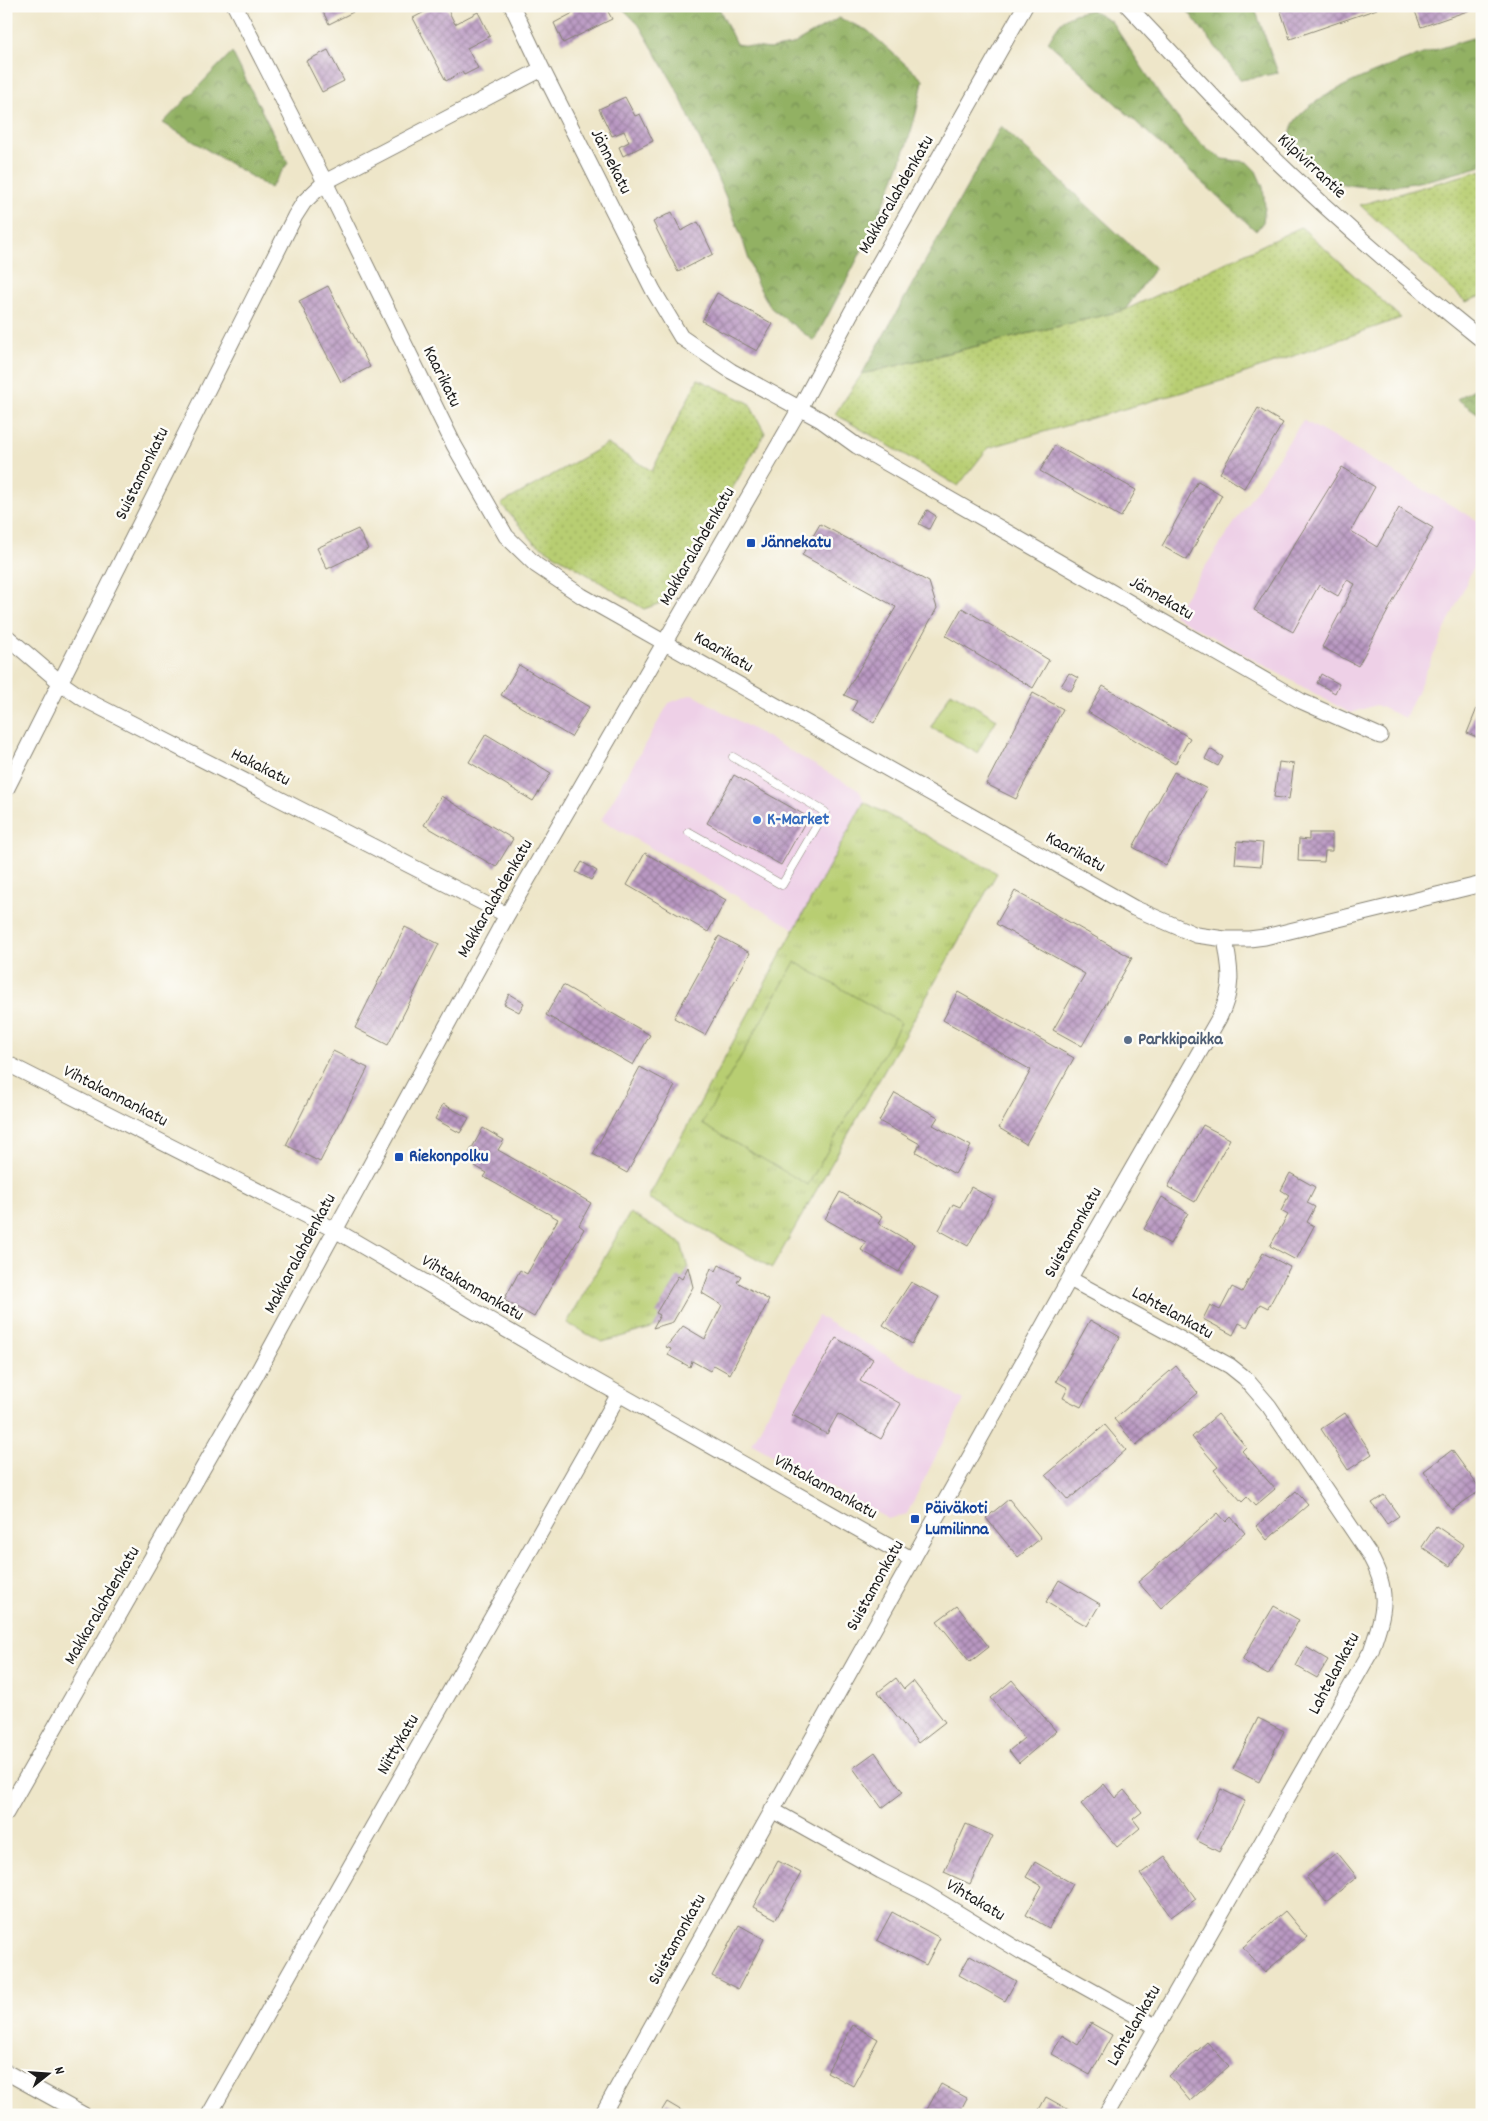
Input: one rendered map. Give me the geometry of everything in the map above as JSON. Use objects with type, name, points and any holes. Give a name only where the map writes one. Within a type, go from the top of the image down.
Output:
[{"type":"street","name":"Kaarikatu","points":[[235,6],[325,182],[454,445],[506,536],[520,551],[552,577],[582,596],[1134,908],[1196,934],[1225,939],[1265,937],[1482,884]]},
{"type":"street","name":"Jännekatu","points":[[512,6],[653,290],[681,336],[731,371],[821,420],[857,446],[1301,701],[1380,736]]},
{"type":"street","name":"Makkaralahdenkatu","points":[[6,1813],[255,1377],[507,915],[800,408],[1025,6]]},
{"type":"street","name":"Kilpivirrantie","points":[[1128,6],[1259,144],[1326,208],[1390,265],[1482,340]]},
{"type":"street","name":"Suistamonkatu","points":[[6,790],[159,484],[295,216],[304,202],[325,182],[542,69]]},
{"type":"street","name":"Hakakatu","points":[[6,636],[61,683],[84,699],[507,915]]},
{"type":"street","name":"Suistamonkatu","points":[[602,2115],[1070,1279],[1226,1005],[1231,984],[1225,939]]},
{"type":"street","name":"Vihtakannankatu","points":[[6,1063],[334,1230],[913,1560]]},
{"type":"street","name":"Lahtelankatu","points":[[1070,1279],[1230,1366],[1245,1378],[1269,1406],[1369,1554],[1378,1569],[1385,1601],[1384,1614],[1371,1651],[1106,2115]]},
{"type":"street","name":"Niittykatu","points":[[209,2115],[619,1394]]},
{"type":"street","name":"Vihtakatu","points":[[772,1810],[881,1871],[925,1893],[1022,1952],[1157,2027]]},
{"type":"street","points":[[6,2072],[84,2115]]},
{"type":"lane","points":[[689,832],[782,885],[825,812],[733,757]]},
{"type":"shaded area","points":[[1303,420],[1482,523],[1482,548],[1405,718],[1376,705],[1350,713],[1173,615]]},
{"type":"shaded area","points":[[692,694],[860,791],[864,802],[795,929],[601,820],[669,703]]},
{"type":"shaded area","points":[[818,1316],[964,1400],[907,1514],[888,1519],[752,1444]]},
{"type":"green space","points":[[620,6],[718,6],[736,44],[769,49],[792,45],[839,18],[867,30],[923,80],[906,147],[893,181],[847,280],[814,341],[771,308],[756,282],[743,241],[725,195],[675,86],[639,25]]},
{"type":"green space","points":[[1184,6],[1254,6],[1278,73],[1241,80]]},
{"type":"green space","points":[[1092,10],[1111,21],[1165,102],[1188,131],[1208,150],[1223,159],[1247,162],[1256,171],[1263,187],[1265,207],[1263,222],[1256,231],[1048,42],[1061,23],[1069,16]]},
{"type":"green space","points":[[1482,35],[1482,166],[1408,184],[1382,187],[1356,186],[1332,181],[1311,169],[1295,151],[1291,142],[1291,128],[1299,116],[1314,103],[1358,79],[1385,68]]},
{"type":"green space","points":[[232,52],[288,163],[270,188],[163,123]]},
{"type":"green space","points":[[1001,126],[1155,268],[1125,310],[862,374]]},
{"type":"green space","points":[[1482,170],[1482,296],[1466,302],[1360,205]]},
{"type":"green space","points":[[1301,227],[1401,318],[1228,379],[988,448],[958,486],[835,414],[862,374],[1125,310]]},
{"type":"green space","points":[[698,379],[749,403],[765,433],[666,601],[644,609],[534,542],[501,504],[607,444],[652,471]]},
{"type":"green space","points":[[1476,388],[1482,392],[1482,416],[1457,399]]},
{"type":"green space","points":[[951,692],[997,719],[977,753],[931,727]]},
{"type":"green space","points":[[864,802],[997,873],[772,1268],[648,1198]]},
{"type":"green space","points":[[795,962],[901,1023],[808,1185],[702,1124]]},
{"type":"green space","points":[[630,1213],[681,1243],[693,1287],[673,1322],[602,1342],[567,1323]]},
{"type":"building","points":[[320,6],[350,6],[353,12],[329,24]]},
{"type":"building","points":[[436,6],[446,6],[455,24],[478,12],[490,36],[467,48],[478,68],[464,75],[462,72],[446,81],[413,18]]},
{"type":"building","points":[[571,6],[605,6],[612,19],[563,43],[554,23],[573,13]]},
{"type":"building","points":[[1279,6],[1376,6],[1377,9],[1290,39]]},
{"type":"building","points":[[1413,6],[1479,6],[1479,7],[1421,27]]},
{"type":"building","points":[[328,50],[344,81],[322,92],[306,61]]},
{"type":"building","points":[[625,97],[635,116],[640,114],[653,141],[623,156],[619,147],[629,142],[624,131],[612,136],[599,109]]},
{"type":"building","points":[[672,212],[681,231],[698,222],[713,254],[678,272],[653,222]]},
{"type":"building","points":[[328,286],[370,367],[341,382],[299,301]]},
{"type":"building","points":[[717,293],[773,324],[757,351],[702,321]]},
{"type":"building","points":[[1258,408],[1283,423],[1244,488],[1220,473]]},
{"type":"building","points":[[1055,445],[1136,490],[1121,517],[1040,471]]},
{"type":"building","points":[[1342,467],[1375,487],[1351,531],[1377,547],[1399,508],[1433,528],[1358,666],[1322,647],[1355,584],[1347,580],[1338,596],[1319,585],[1293,632],[1254,610]]},
{"type":"building","points":[[1198,481],[1222,495],[1187,560],[1162,546]]},
{"type":"building","points":[[927,510],[936,516],[929,529],[919,524]]},
{"type":"building","points":[[820,524],[929,582],[937,608],[874,723],[852,710],[857,701],[844,695],[896,607],[802,555]]},
{"type":"building","points":[[358,529],[368,549],[327,569],[317,548]]},
{"type":"building","points":[[962,608],[1049,660],[1033,688],[946,636]]},
{"type":"building","points":[[519,665],[589,707],[571,737],[501,695]]},
{"type":"building","points":[[1069,673],[1078,678],[1071,691],[1061,686]]},
{"type":"building","points":[[1321,674],[1339,684],[1335,693],[1317,683]]},
{"type":"building","points":[[1103,686],[1190,738],[1175,764],[1088,712]]},
{"type":"building","points":[[1033,693],[1063,709],[1016,799],[986,784]]},
{"type":"building","points":[[1482,696],[1482,739],[1467,733]]},
{"type":"building","points":[[486,734],[551,773],[533,801],[469,762]]},
{"type":"building","points":[[1210,749],[1223,757],[1218,766],[1205,759]]},
{"type":"building","points":[[1279,762],[1294,764],[1289,799],[1274,797]]},
{"type":"building","points":[[1174,772],[1207,789],[1166,865],[1133,847]]},
{"type":"building","name":"K-Market","points":[[734,775],[808,817],[781,865],[707,823]]},
{"type":"building","points":[[441,796],[513,839],[496,867],[424,825]]},
{"type":"building","points":[[1309,833],[1332,833],[1332,851],[1325,851],[1324,862],[1298,861],[1299,839],[1309,840]]},
{"type":"building","points":[[1237,841],[1263,843],[1261,866],[1235,864]]},
{"type":"building","points":[[645,853],[726,900],[708,932],[627,885]]},
{"type":"building","points":[[582,862],[597,871],[591,880],[576,872]]},
{"type":"building","points":[[1015,891],[1132,958],[1082,1046],[1053,1030],[1085,974],[996,924]]},
{"type":"building","points":[[405,927],[439,944],[388,1045],[355,1028]]},
{"type":"building","points":[[719,936],[750,953],[705,1035],[674,1018]]},
{"type":"building","points":[[563,985],[650,1035],[633,1065],[546,1015]]},
{"type":"building","points":[[958,992],[1074,1058],[1026,1144],[999,1128],[1031,1070],[943,1020]]},
{"type":"building","points":[[509,994],[524,1003],[519,1012],[504,1004]]},
{"type":"building","points":[[333,1051],[368,1068],[320,1162],[286,1145]]},
{"type":"building","points":[[640,1067],[675,1086],[627,1173],[593,1154]]},
{"type":"building","points":[[895,1093],[938,1117],[933,1125],[971,1146],[955,1174],[916,1152],[920,1144],[879,1121]]},
{"type":"building","points":[[443,1104],[469,1118],[460,1133],[435,1119]]},
{"type":"building","points":[[1203,1125],[1230,1139],[1195,1202],[1168,1187]]},
{"type":"building","points":[[483,1128],[504,1140],[498,1150],[591,1203],[579,1225],[584,1229],[534,1317],[504,1300],[520,1270],[527,1274],[558,1219],[484,1177],[487,1173],[475,1166],[478,1160],[468,1155]]},
{"type":"building","points":[[1290,1173],[1315,1187],[1307,1203],[1315,1207],[1307,1222],[1314,1226],[1296,1260],[1270,1246],[1288,1215],[1281,1211],[1289,1195],[1281,1190]]},
{"type":"building","points":[[971,1187],[993,1199],[968,1246],[939,1230],[953,1204],[960,1207]]},
{"type":"building","points":[[840,1192],[882,1216],[878,1223],[914,1244],[899,1272],[861,1250],[866,1242],[825,1219]]},
{"type":"building","points":[[1162,1197],[1188,1213],[1170,1244],[1144,1229]]},
{"type":"building","points":[[1263,1253],[1290,1267],[1268,1308],[1260,1304],[1247,1327],[1239,1323],[1233,1335],[1203,1319],[1210,1305],[1220,1310],[1232,1287],[1242,1292]]},
{"type":"building","points":[[719,1265],[741,1276],[737,1282],[769,1300],[730,1374],[714,1365],[710,1371],[692,1361],[690,1367],[668,1355],[671,1349],[666,1347],[683,1326],[705,1339],[722,1305],[702,1293],[711,1268],[716,1271]]},
{"type":"building","points":[[688,1267],[693,1287],[673,1322],[653,1328],[660,1315],[656,1313],[678,1276],[682,1279]]},
{"type":"building","points":[[911,1282],[939,1297],[912,1344],[883,1325]]},
{"type":"building","points":[[1090,1320],[1120,1337],[1081,1407],[1063,1398],[1068,1388],[1056,1381]]},
{"type":"building","points":[[836,1338],[873,1359],[860,1381],[901,1404],[881,1439],[838,1414],[827,1434],[792,1415]]},
{"type":"building","points":[[1176,1366],[1198,1393],[1136,1445],[1114,1419]]},
{"type":"building","points":[[1345,1413],[1372,1454],[1348,1470],[1321,1429]]},
{"type":"building","points":[[1218,1414],[1246,1447],[1242,1451],[1275,1489],[1255,1506],[1247,1497],[1242,1502],[1214,1470],[1218,1467],[1192,1437]]},
{"type":"building","points":[[1105,1425],[1126,1450],[1068,1500],[1046,1475]]},
{"type":"building","points":[[1452,1450],[1481,1490],[1452,1510],[1424,1471]]},
{"type":"building","points":[[1296,1491],[1308,1505],[1267,1540],[1256,1526]]},
{"type":"building","points":[[1384,1495],[1399,1516],[1387,1524],[1372,1503]]},
{"type":"building","points":[[1009,1499],[1041,1538],[1018,1557],[986,1518]]},
{"type":"building","points":[[1218,1513],[1226,1522],[1231,1517],[1245,1533],[1161,1608],[1138,1582]]},
{"type":"building","points":[[1436,1526],[1464,1545],[1450,1566],[1422,1547]]},
{"type":"building","points":[[1059,1580],[1100,1604],[1087,1626],[1046,1602]]},
{"type":"building","points":[[957,1606],[989,1647],[970,1662],[937,1621]]},
{"type":"building","points":[[1274,1606],[1299,1620],[1268,1675],[1242,1660]]},
{"type":"building","points":[[1306,1647],[1328,1660],[1317,1678],[1296,1666]]},
{"type":"building","points":[[896,1678],[904,1689],[913,1681],[945,1722],[918,1743],[878,1692]]},
{"type":"building","points":[[1012,1680],[1056,1731],[1019,1763],[1009,1751],[1024,1738],[991,1698]]},
{"type":"building","points":[[1258,1718],[1284,1731],[1259,1782],[1233,1769]]},
{"type":"building","points":[[875,1752],[903,1792],[882,1808],[853,1768]]},
{"type":"building","points":[[1104,1784],[1115,1798],[1124,1790],[1142,1812],[1133,1819],[1140,1828],[1117,1847],[1081,1804]]},
{"type":"building","points":[[1221,1789],[1245,1801],[1219,1852],[1196,1840]]},
{"type":"building","points":[[966,1824],[993,1836],[970,1884],[944,1872]]},
{"type":"building","points":[[1337,1852],[1357,1877],[1326,1902],[1306,1877]]},
{"type":"building","points":[[1165,1856],[1196,1899],[1171,1917],[1140,1874]]},
{"type":"building","points":[[778,1861],[801,1873],[776,1919],[753,1907]]},
{"type":"building","points":[[1035,1862],[1073,1884],[1049,1928],[1026,1915],[1042,1886],[1026,1877]]},
{"type":"building","points":[[1285,1911],[1307,1937],[1265,1972],[1243,1947]]},
{"type":"building","points":[[892,1912],[940,1938],[926,1965],[877,1940]]},
{"type":"building","points":[[739,1925],[764,1939],[738,1989],[712,1976]]},
{"type":"building","points":[[970,1955],[1016,1981],[1005,2001],[959,1975]]},
{"type":"building","points":[[1091,2023],[1112,2035],[1090,2075],[1052,2054],[1062,2035],[1078,2045]]},
{"type":"building","points":[[853,2025],[878,2039],[853,2086],[827,2072]]},
{"type":"building","points":[[1207,2042],[1229,2066],[1190,2101],[1169,2076]]},
{"type":"building","points":[[941,2084],[967,2098],[958,2115],[924,2115]]},
{"type":"building","points":[[1046,2097],[1069,2110],[1066,2115],[1036,2115]]},
{"type":"building","points":[[667,2102],[689,2115],[659,2115]]},
{"type":"place","name":"Jännekatu","points":[[751,543]]},
{"type":"place","name":"K-Market","points":[[757,820]]},
{"type":"place","name":"Parkkipaikka","points":[[1128,1040]]},
{"type":"place","name":"Riekonpolku","points":[[399,1157]]},
{"type":"place","name":"Päiväkoti Lumilinna","points":[[915,1519]]}]
